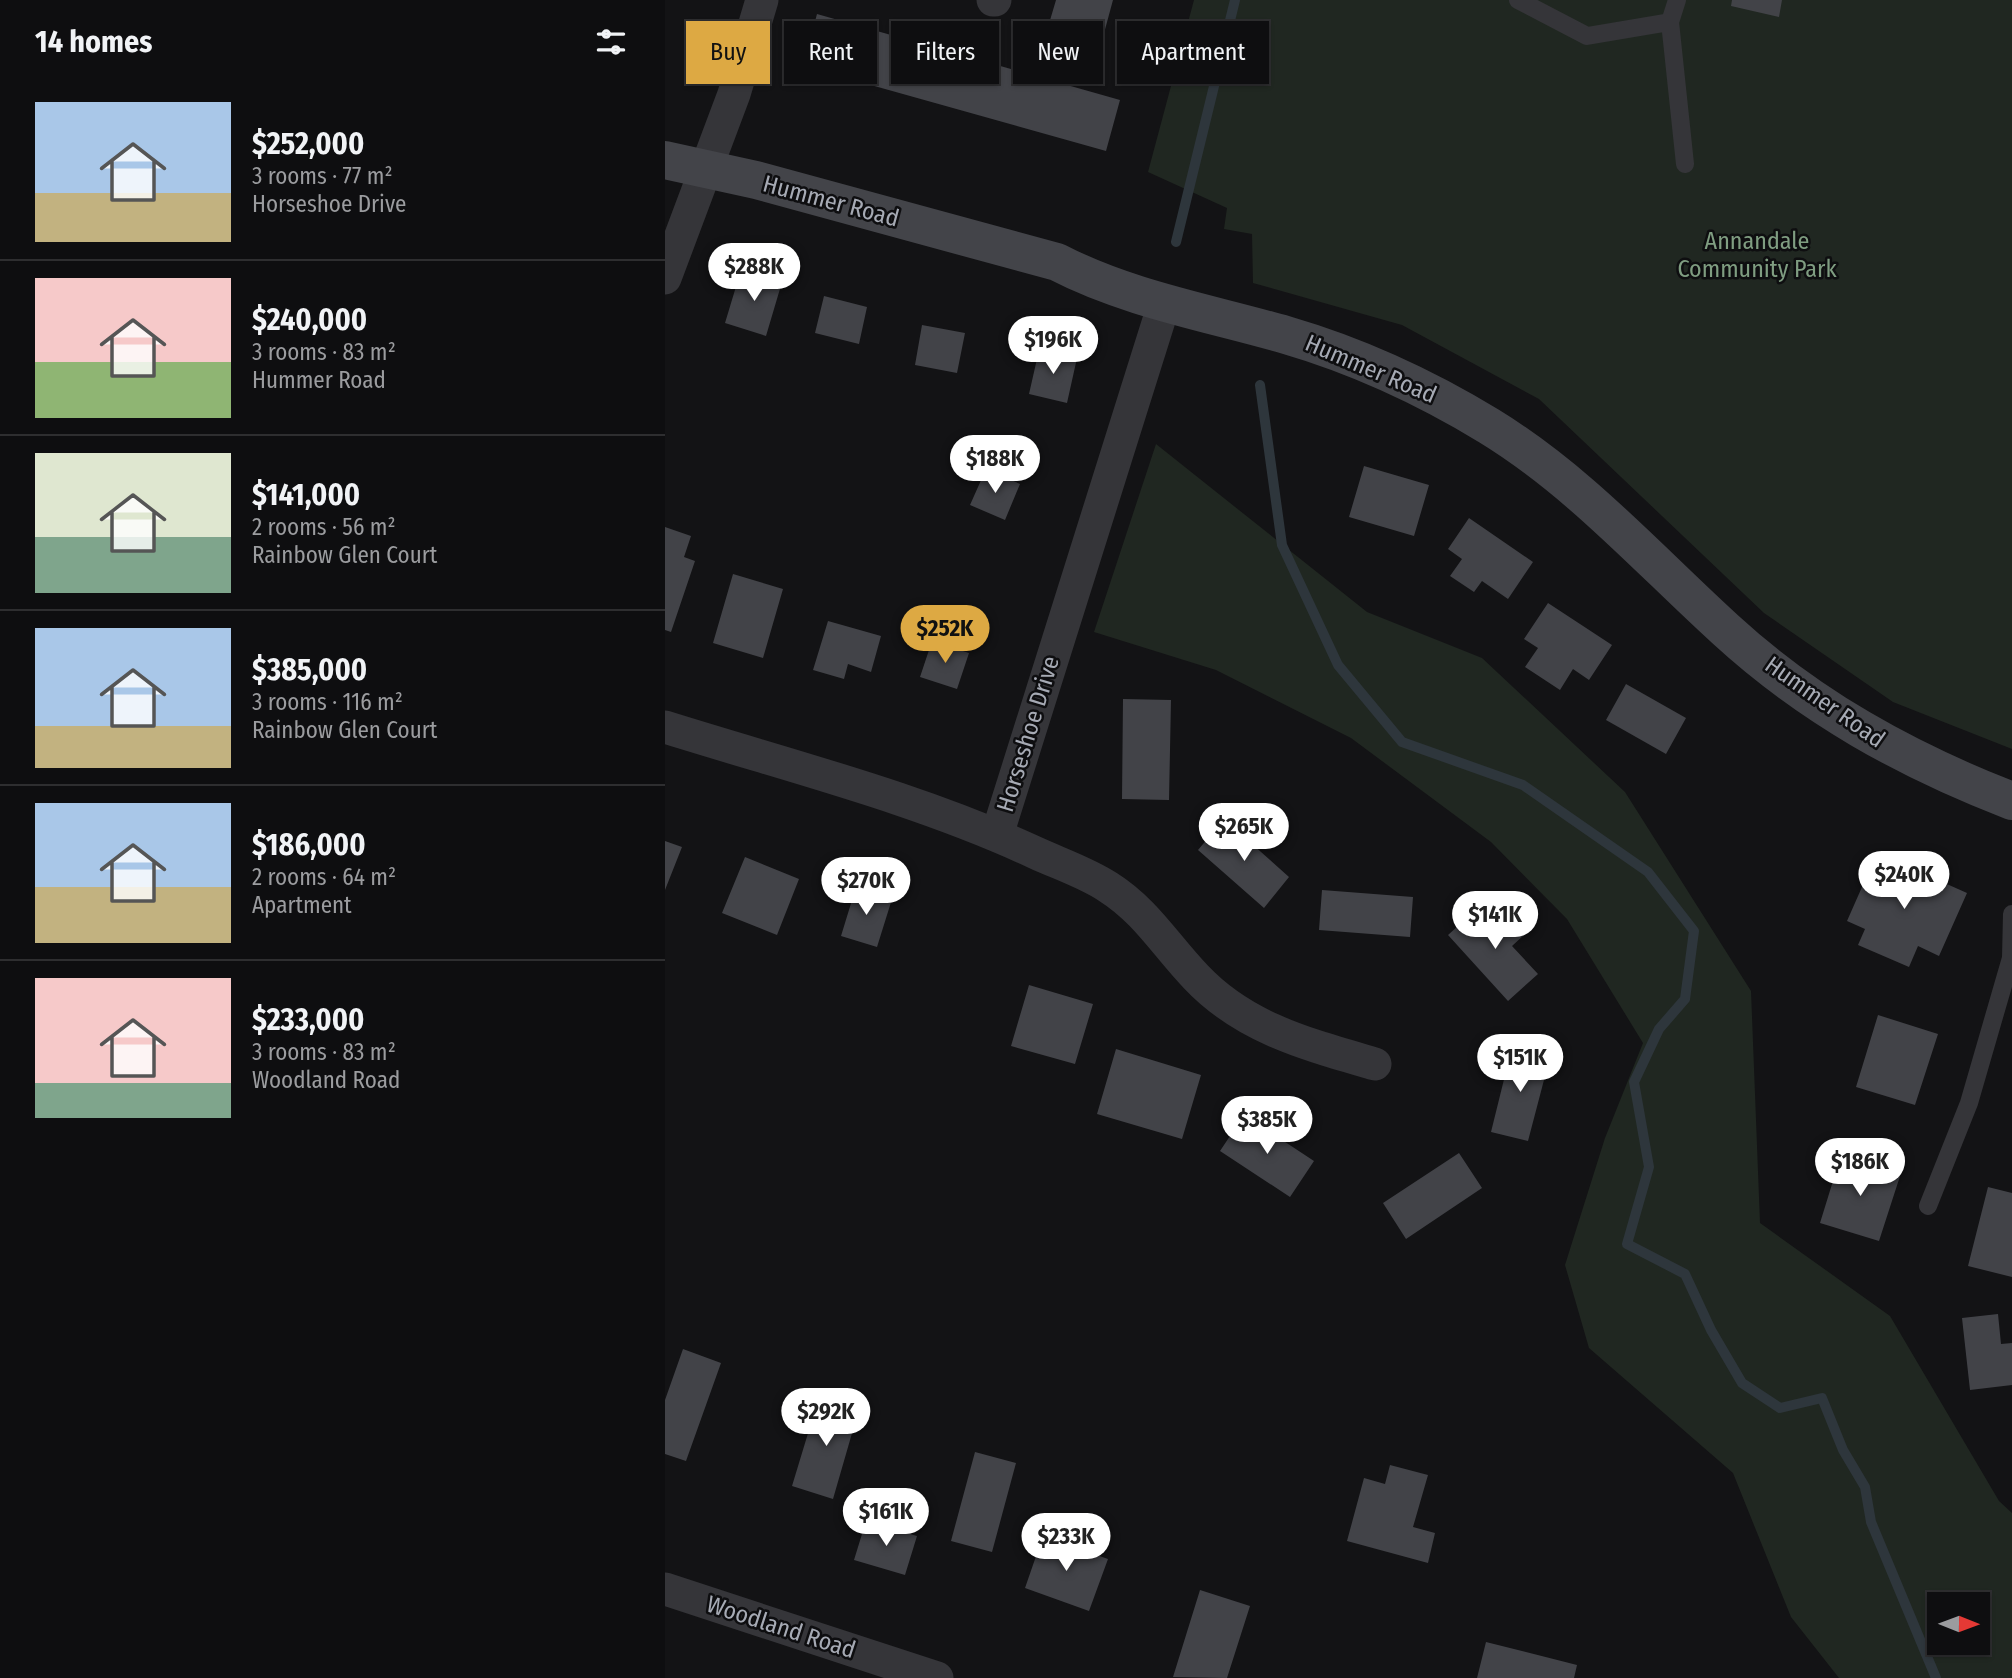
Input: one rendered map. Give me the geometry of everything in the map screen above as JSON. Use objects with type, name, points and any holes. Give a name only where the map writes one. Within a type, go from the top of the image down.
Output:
[{"type":"main road","name":"Hummer Road","points":[[665,160],[756,180],[1057,262],[1094,282],[1290,336],[1422,386],[1557,473],[1728,631],[1805,694],[1877,740],[1945,775],[2012,801]]},
{"type":"street","points":[[665,278],[734,94],[762,0]]},
{"type":"street","name":"Horseshoe Drive","points":[[665,727],[997,835],[1165,301]]},
{"type":"street","points":[[997,835],[1107,886],[1139,910],[1196,977],[1232,1009],[1291,1040],[1375,1064]]},
{"type":"street","name":"Woodland Road","points":[[665,1589],[937,1678]]},
{"type":"lane","points":[[1518,0],[1587,36],[1670,22]]},
{"type":"lane","points":[[1677,0],[1670,22],[1685,164]]},
{"type":"lane","points":[[1928,1206],[1969,1102],[2011,958],[2012,914]]},
{"type":"green space","name":"Annandale Community Park","points":[[1194,0],[2012,0],[2012,749],[1893,702],[1764,613],[1539,399],[1402,325],[1253,283],[1252,234],[1224,229],[1227,208],[1148,172],[1172,84],[1269,84],[1269,21],[1188,21]]},
{"type":"green space","points":[[1156,444],[1367,612],[1482,658],[1625,792],[1751,991],[1760,1223],[1890,1316],[1999,1501],[2012,1513],[2012,1678],[1839,1678],[1791,1617],[1733,1473],[1589,1348],[1565,1265],[1605,1138],[1643,1043],[1567,919],[1491,842],[1351,738],[1216,670],[1094,632]]},
{"type":"building","points":[[1056,0],[1113,0],[1103,37],[1103,21],[1050,21]]},
{"type":"building","points":[[1732,0],[1782,0],[1779,17],[1731,6]]},
{"type":"building","points":[[817,14],[842,21],[815,21]]},
{"type":"building","points":[[877,31],[891,35],[891,84],[999,84],[999,66],[1013,70],[1013,84],[1064,84],[1120,100],[1106,151],[867,84],[877,84]]},
{"type":"building","points":[[741,270],[782,282],[766,336],[725,323]]},
{"type":"building","points":[[824,296],[867,307],[859,344],[815,333]]},
{"type":"building","points":[[922,325],[965,333],[957,373],[915,365]]},
{"type":"building","points":[[1039,350],[1077,358],[1067,403],[1029,394]]},
{"type":"building","points":[[1364,466],[1429,485],[1414,536],[1349,517]]},
{"type":"building","points":[[986,469],[1020,484],[1005,520],[970,505]]},
{"type":"building","points":[[1469,518],[1533,562],[1508,599],[1482,581],[1474,592],[1450,576],[1462,559],[1448,549]]},
{"type":"building","points":[[665,527],[691,536],[684,557],[695,561],[671,632],[665,630]]},
{"type":"building","points":[[733,574],[783,589],[763,658],[713,643]]},
{"type":"building","points":[[1548,603],[1612,645],[1589,680],[1573,669],[1560,690],[1525,667],[1538,648],[1524,639]]},
{"type":"building","points":[[828,621],[881,636],[871,672],[848,664],[844,679],[813,670]]},
{"type":"building","points":[[932,641],[969,653],[957,689],[920,677]]},
{"type":"building","points":[[1626,684],[1686,718],[1666,754],[1606,720]]},
{"type":"building","points":[[1123,699],[1171,700],[1169,800],[1122,799]]},
{"type":"building","points":[[1224,819],[1289,877],[1264,908],[1198,850]]},
{"type":"building","points":[[665,841],[682,847],[665,890]]},
{"type":"building","points":[[1877,853],[1967,893],[1939,956],[1918,946],[1909,967],[1858,945],[1865,929],[1847,921]]},
{"type":"building","points":[[745,857],[799,879],[777,935],[722,913]]},
{"type":"building","points":[[856,887],[892,899],[877,947],[841,936]]},
{"type":"building","points":[[1322,890],[1413,897],[1410,937],[1319,930]]},
{"type":"building","points":[[1478,908],[1491,922],[1502,911],[1524,935],[1512,946],[1538,974],[1508,1001],[1448,935]]},
{"type":"building","points":[[1029,985],[1093,1004],[1075,1064],[1011,1046]]},
{"type":"building","points":[[1878,1015],[1938,1034],[1915,1105],[1856,1087]]},
{"type":"building","points":[[1512,1047],[1550,1057],[1528,1141],[1491,1132]]},
{"type":"building","points":[[1116,1049],[1201,1075],[1182,1139],[1097,1114]]},
{"type":"building","points":[[1244,1115],[1314,1161],[1290,1197],[1220,1151]]},
{"type":"building","points":[[1459,1153],[1482,1188],[1406,1239],[1383,1203]]},
{"type":"building","points":[[1841,1155],[1901,1173],[1879,1241],[1820,1223]]},
{"type":"building","points":[[1988,1187],[2012,1193],[2012,1277],[1968,1266]]},
{"type":"building","points":[[1998,1314],[2001,1344],[2012,1343],[2012,1385],[1970,1390],[1962,1318]]},
{"type":"building","points":[[683,1349],[721,1363],[686,1461],[665,1454],[665,1400]]},
{"type":"building","points":[[819,1397],[859,1409],[833,1499],[792,1486]]},
{"type":"building","points":[[975,1452],[1016,1463],[992,1552],[951,1541]]},
{"type":"building","points":[[1390,1465],[1428,1475],[1413,1527],[1435,1533],[1428,1563],[1347,1541],[1364,1478],[1385,1484]]},
{"type":"building","points":[[866,1521],[917,1536],[905,1575],[854,1560]]},
{"type":"building","points":[[1043,1536],[1108,1559],[1089,1611],[1025,1588]]},
{"type":"building","points":[[1200,1590],[1250,1606],[1227,1678],[1173,1677]]},
{"type":"building","points":[[1486,1642],[1577,1665],[1574,1678],[1477,1678]]},
{"type":"waterway","points":[[1176,242],[1235,0]]},
{"type":"waterway","points":[[1260,385],[1282,545],[1338,665],[1402,742],[1523,785],[1648,872],[1694,931],[1685,999],[1659,1029],[1634,1082],[1649,1167],[1627,1244],[1685,1274],[1711,1330],[1742,1383],[1780,1408],[1822,1398],[1843,1450],[1865,1487],[1871,1522],[1936,1678]]}]
